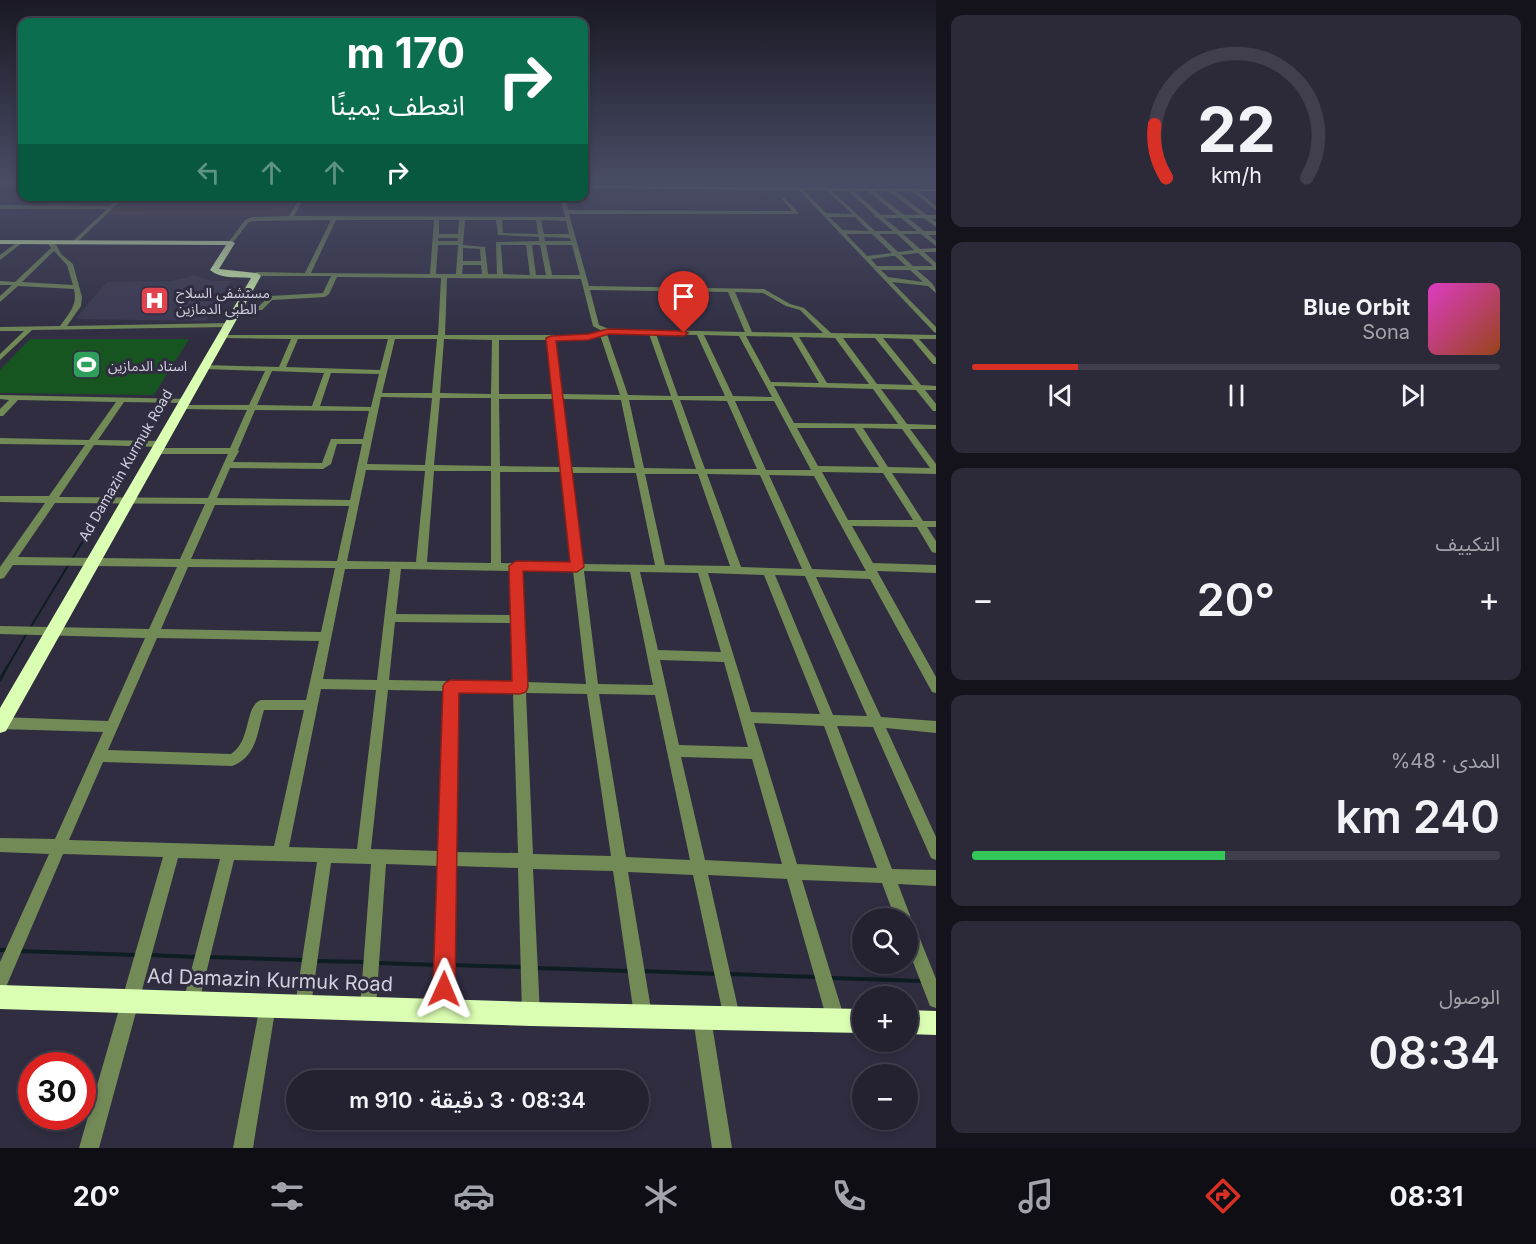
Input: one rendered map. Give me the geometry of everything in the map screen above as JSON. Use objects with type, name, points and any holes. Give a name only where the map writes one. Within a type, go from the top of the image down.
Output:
[{"type":"highway","points":[[0,242],[52,245],[75,242],[231,243]]},
{"type":"highway","points":[[231,243],[214,270],[220,273],[257,274]]},
{"type":"highway","name":"Ad Damazin Kurmuk Road","points":[[0,723],[257,274]]},
{"type":"highway","name":"Ad Damazin Kurmuk Road","points":[[0,997],[531,1014],[852,1021]]},
{"type":"highway","points":[[918,1022],[936,1023]]},
{"type":"street","points":[[75,242],[83,235]]},
{"type":"street","points":[[231,243],[237,235]]},
{"type":"street","points":[[307,275],[326,235]]},
{"type":"street","points":[[502,235],[573,240]]},
{"type":"street","points":[[572,235],[597,326],[606,332],[625,398],[661,569]]},
{"type":"street","points":[[843,235],[936,331]]},
{"type":"street","points":[[876,235],[896,255],[933,285],[936,291]]},
{"type":"street","points":[[901,235],[936,267]]},
{"type":"street","points":[[433,276],[436,236],[461,236],[459,276]]},
{"type":"street","points":[[517,236],[520,243]]},
{"type":"street","points":[[542,236],[549,277]]},
{"type":"street","points":[[500,276],[498,243],[573,240]]},
{"type":"street","points":[[0,258],[20,242]]},
{"type":"street","points":[[436,243],[483,247],[485,276]]},
{"type":"street","points":[[530,243],[533,277]]},
{"type":"street","points":[[0,300],[18,284],[52,245],[70,264],[79,297],[78,306],[61,329]]},
{"type":"street","points":[[866,258],[918,250],[936,250]]},
{"type":"street","points":[[484,255],[499,256]]},
{"type":"street","points":[[460,263],[484,263]]},
{"type":"street","points":[[876,268],[936,267]]},
{"type":"street","points":[[257,274],[582,277]]},
{"type":"street","points":[[239,309],[260,309],[270,298],[323,296],[335,276]]},
{"type":"street","points":[[421,566],[431,466],[444,276]]},
{"type":"street","points":[[886,279],[933,285]]},
{"type":"street","points":[[0,283],[76,287]]},
{"type":"street","points":[[585,288],[768,292],[788,305],[802,309],[833,335],[936,471]]},
{"type":"street","points":[[731,291],[745,334],[768,384],[936,688]]},
{"type":"street","points":[[921,315],[936,315]]},
{"type":"street","points":[[0,328],[229,325]]},
{"type":"street","points":[[0,358],[30,329]]},
{"type":"street","points":[[222,336],[551,338],[588,337],[606,332],[936,337]]},
{"type":"street","points":[[652,333],[737,570]]},
{"type":"street","points":[[700,333],[936,853]]},
{"type":"street","points":[[794,335],[825,386]]},
{"type":"street","points":[[877,336],[936,409]]},
{"type":"street","points":[[281,370],[295,337]]},
{"type":"street","points":[[914,337],[936,362]]},
{"type":"street","points":[[280,853],[374,409],[392,338]]},
{"type":"street","points":[[495,338],[496,566]]},
{"type":"street","points":[[551,338],[592,687],[643,1015]]},
{"type":"street","points":[[204,367],[383,372]]},
{"type":"street","points":[[0,981],[213,502],[269,370]]},
{"type":"street","points":[[315,408],[328,371]]},
{"type":"street","points":[[768,384],[936,388]]},
{"type":"street","points":[[378,395],[776,399]]},
{"type":"street","points":[[0,397],[253,407],[374,409]]},
{"type":"street","points":[[0,414],[15,398]]},
{"type":"street","points":[[0,575],[121,400]]},
{"type":"street","points":[[790,425],[936,427]]},
{"type":"street","points":[[857,426],[936,549]]},
{"type":"street","points":[[0,441],[92,443],[235,451]]},
{"type":"street","points":[[229,465],[323,466],[327,464],[334,441],[368,442]]},
{"type":"street","points":[[363,467],[431,466],[764,473],[936,471]]},
{"type":"street","points":[[0,499],[354,503]]},
{"type":"street","points":[[846,523],[936,524]]},
{"type":"street","points":[[10,561],[516,566],[808,572],[936,569]]},
{"type":"street","points":[[363,856],[396,566]]},
{"type":"street","points":[[516,566],[531,1014]]},
{"type":"street","points":[[634,568],[731,1017]]},
{"type":"street","points":[[702,569],[836,1021]]},
{"type":"street","points":[[768,571],[828,719],[899,908]]},
{"type":"street","points":[[391,618],[517,619]]},
{"type":"street","points":[[0,630],[325,637]]},
{"type":"street","points":[[653,655],[728,657]]},
{"type":"street","points":[[316,684],[592,687],[660,690]]},
{"type":"street","points":[[443,1011],[451,686]]},
{"type":"street","points":[[99,756],[232,760],[240,758],[246,752],[261,705],[311,705]]},
{"type":"street","points":[[745,717],[828,719],[936,727]]},
{"type":"street","points":[[0,723],[112,727]]},
{"type":"street","points":[[674,752],[756,753]]},
{"type":"street","points":[[0,845],[525,860],[936,878]]},
{"type":"street","points":[[89,1148],[173,849]]},
{"type":"street","points":[[191,1002],[229,851]]},
{"type":"street","points":[[303,1006],[325,855]]},
{"type":"street","points":[[368,1007],[379,856]]},
{"type":"street","points":[[918,955],[936,1000]]},
{"type":"street","points":[[243,1148],[268,1005]]},
{"type":"street","points":[[701,1016],[722,1148]]},
{"type":"shaded area","name":"مستشفى السلاح الطبى الدمازين","points":[[195,275],[212,281],[231,281],[206,321],[75,319],[107,282],[172,281]]},
{"type":"green space","points":[[30,339],[189,339],[154,395],[0,393],[0,370]]},
{"type":"waterway","points":[[107,502],[136,454]]},
{"type":"waterway","points":[[72,559],[108,500]]},
{"type":"waterway","points":[[30,628],[69,564]]},
{"type":"waterway","points":[[6,669],[27,633]]},
{"type":"waterway","points":[[0,680],[7,667]]},
{"type":"waterway","points":[[0,950],[7,950]]},
{"type":"waterway","points":[[18,951],[136,955]]},
{"type":"waterway","points":[[150,955],[196,957]]},
{"type":"waterway","points":[[207,957],[303,960]]},
{"type":"waterway","points":[[315,961],[366,962]]},
{"type":"waterway","points":[[378,963],[438,965]]},
{"type":"waterway","points":[[450,965],[522,967]]},
{"type":"waterway","points":[[537,968],[630,971]]},
{"type":"waterway","points":[[642,971],[717,974]]},
{"type":"waterway","points":[[729,974],[816,977]]},
{"type":"waterway","points":[[831,978],[921,981]]},
{"type":"place","name":"مستشفى السلاح الطبى الدمازين","points":[[155,300]]},
{"type":"place","name":"استاد الدمازين","points":[[87,365]]},
{"type":"route","points":[[444,989],[451,686],[520,687],[516,566],[577,567],[551,338],[588,337],[608,332],[684,333]]}]
